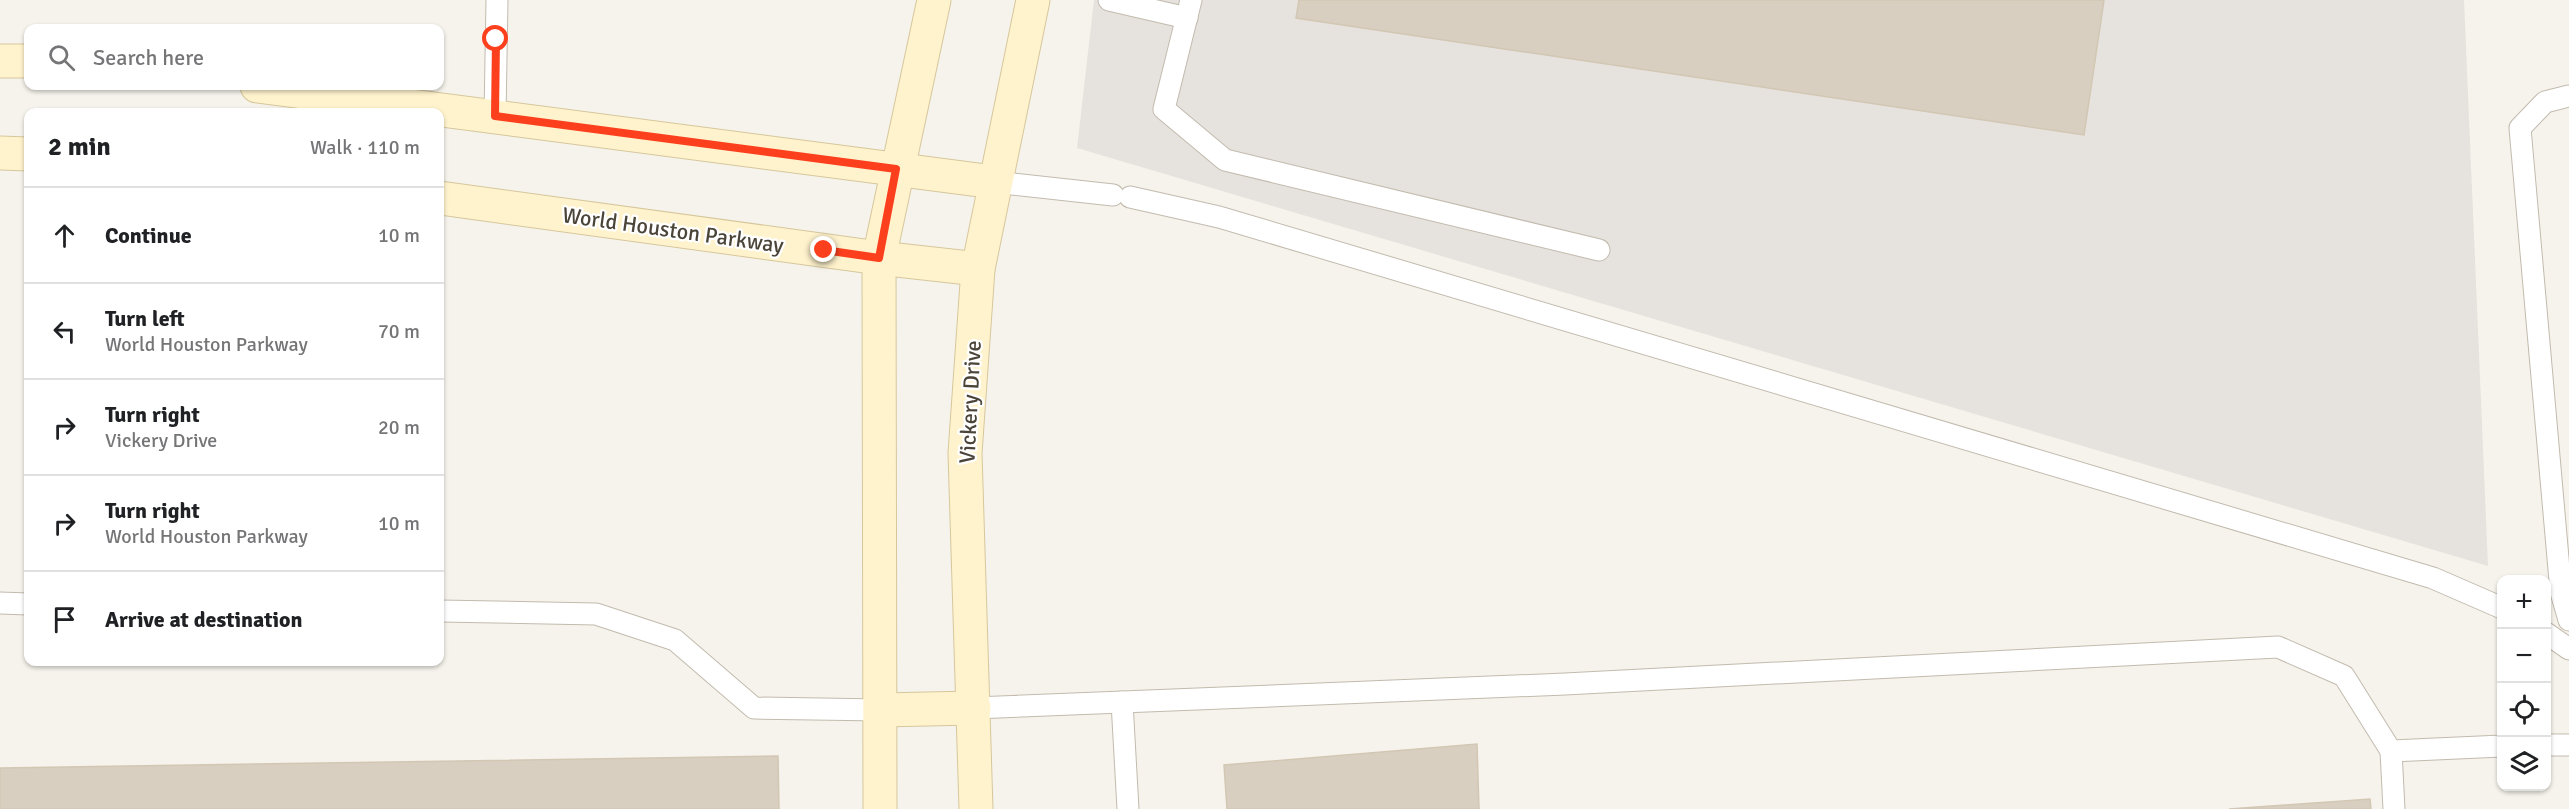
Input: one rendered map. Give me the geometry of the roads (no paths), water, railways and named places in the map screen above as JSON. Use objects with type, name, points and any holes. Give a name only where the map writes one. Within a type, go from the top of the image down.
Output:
[{"type":"main road","points":[[880,809],[879,258],[896,169],[934,0]]},
{"type":"main road","name":"Vickery Drive","points":[[976,809],[965,453],[978,269],[1033,0]]},
{"type":"main road","points":[[0,61],[24,61]]},
{"type":"main road","points":[[267,90],[297,102],[382,108]]},
{"type":"main road","points":[[444,112],[495,116],[994,182]]},
{"type":"main road","points":[[0,153],[24,154]]},
{"type":"main road","name":"World Houston Parkway","points":[[444,199],[879,258],[978,269]]},
{"type":"main road","points":[[881,710],[974,708]]},
{"type":"lane","points":[[495,116],[497,0]]},
{"type":"lane","points":[[1109,0],[1189,9],[1164,109],[1225,160],[1599,250]]},
{"type":"lane","points":[[2569,96],[2545,102],[2520,128],[2561,592],[2569,620]]},
{"type":"lane","points":[[994,182],[1122,196],[1231,220],[2433,578],[2497,606]]},
{"type":"lane","points":[[0,603],[24,604]]},
{"type":"lane","points":[[444,611],[596,614],[675,640],[754,708],[881,710]]},
{"type":"lane","points":[[2551,636],[2569,649]]},
{"type":"lane","points":[[974,708],[1509,686],[2278,646],[2344,676],[2391,751],[2394,809]]},
{"type":"lane","points":[[1122,702],[1128,809]]},
{"type":"lane","points":[[2551,746],[2569,745]]},
{"type":"lane","points":[[2391,751],[2497,746]]}]
